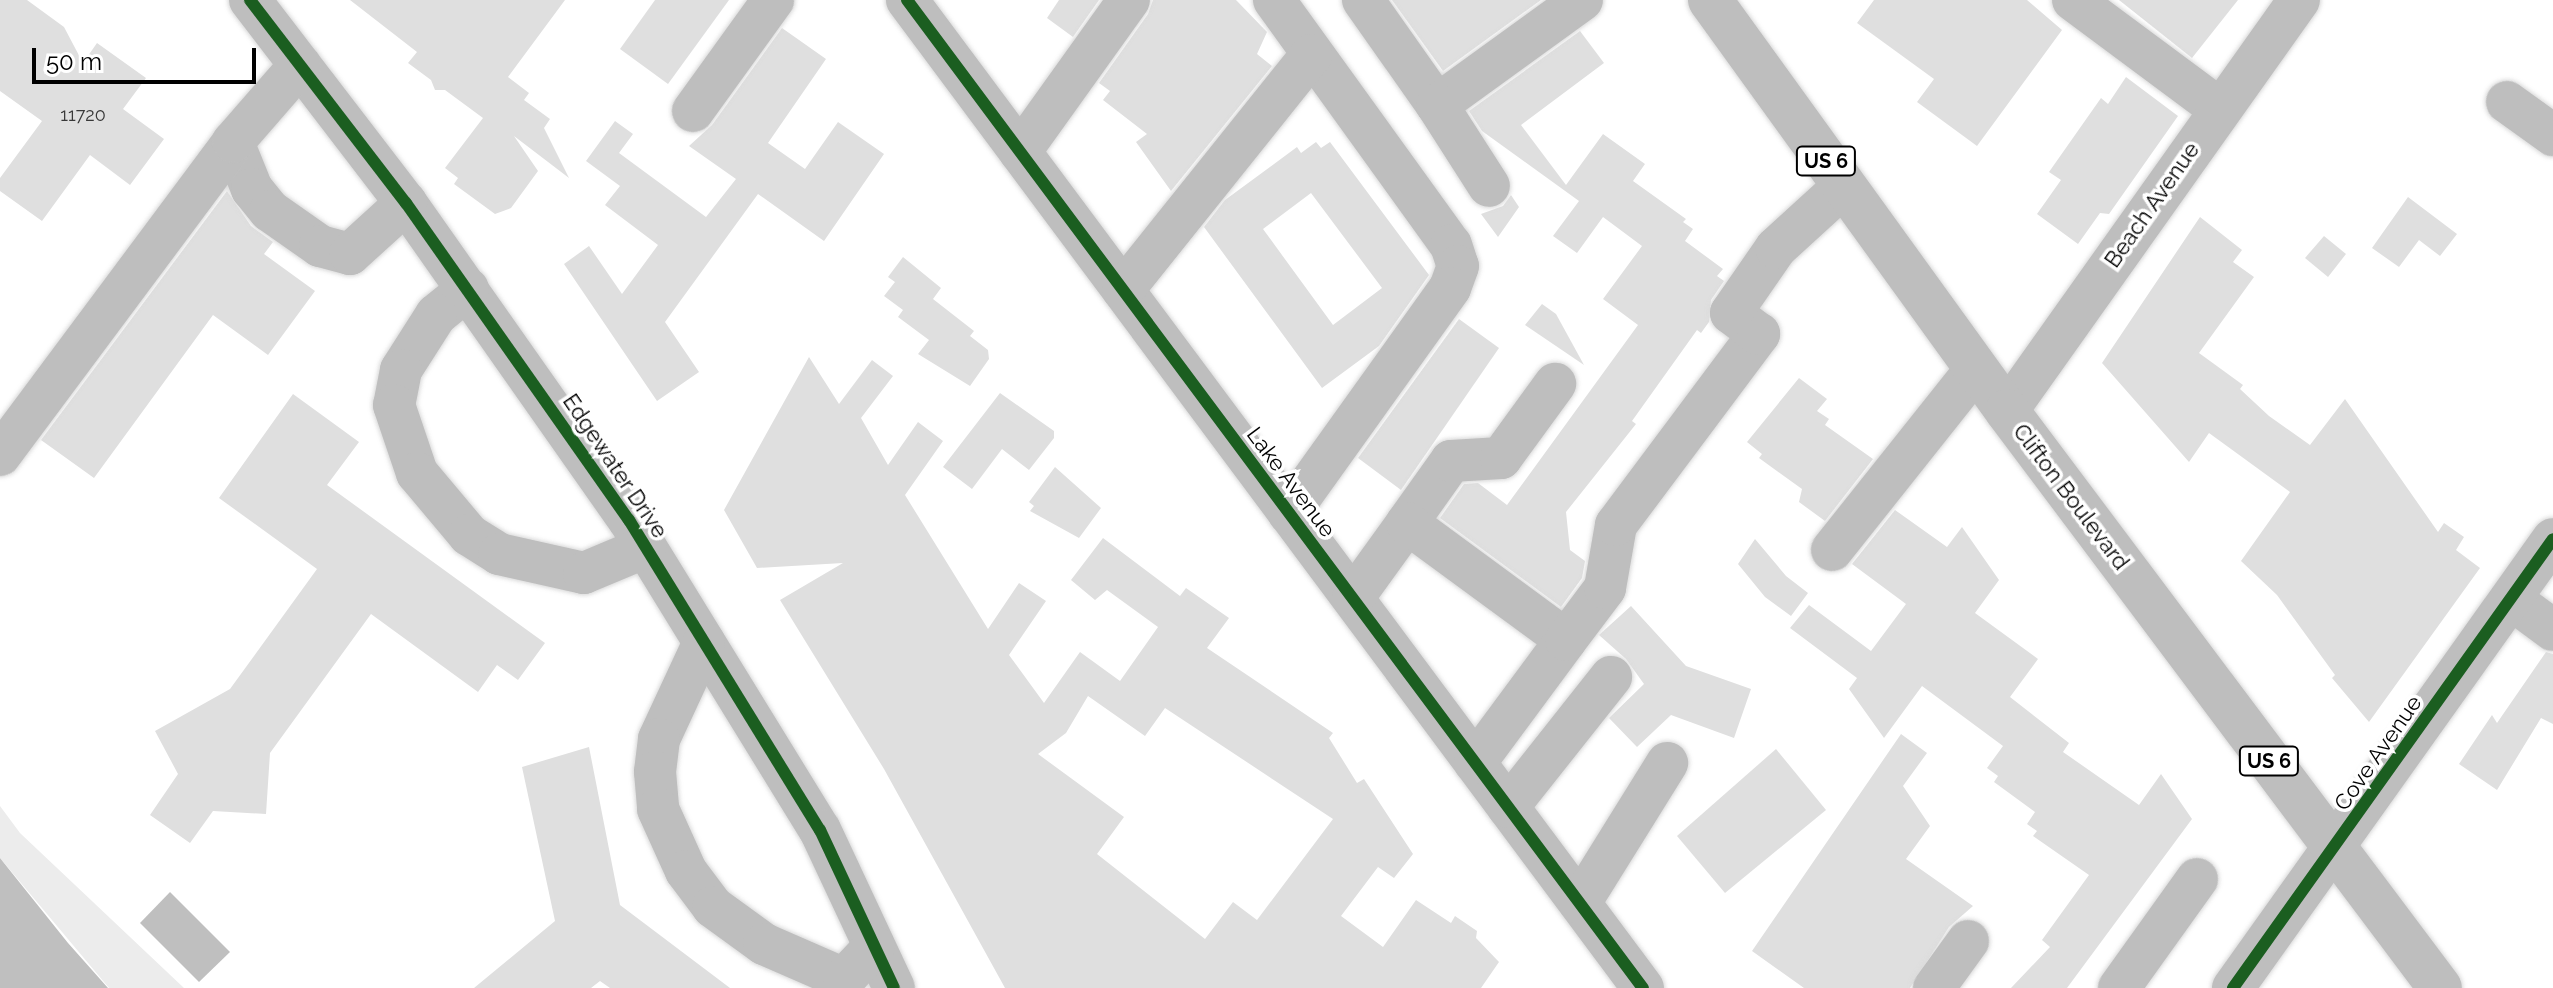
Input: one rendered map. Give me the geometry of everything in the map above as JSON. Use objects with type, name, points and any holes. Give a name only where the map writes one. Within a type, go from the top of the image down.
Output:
[{"type":"main road","name":"Clifton Boulevard","points":[[1710,0],[2007,411],[2440,988]]},
{"type":"street","name":"Edgewater Drive","points":[[250,0],[406,203],[646,547],[820,830],[894,988]]},
{"type":"street","points":[[693,111],[773,0]]},
{"type":"street","name":"Lake Avenue","points":[[907,0],[1643,988]]},
{"type":"street","points":[[1020,152],[1129,0]]},
{"type":"street","points":[[1274,0],[1451,245],[1458,266],[1450,288],[1289,513]]},
{"type":"street","points":[[1363,0],[1489,186]]},
{"type":"street","points":[[1437,105],[1582,0]]},
{"type":"street","points":[[2073,0],[2220,109]]},
{"type":"street","name":"Beach Avenue","points":[[2007,411],[2299,0]]},
{"type":"street","points":[[1123,290],[1311,55]]},
{"type":"street","points":[[0,455],[233,142],[300,65]]},
{"type":"street","points":[[2507,102],[2553,135]]},
{"type":"street","points":[[233,142],[252,189],[270,211],[320,246],[350,254],[406,203]]},
{"type":"street","points":[[1475,763],[1605,588],[1616,525],[1759,334],[1731,313],[1776,248],[1844,186]]},
{"type":"street","points":[[468,289],[436,315],[401,370],[394,405],[417,473],[469,535],[499,554],[584,573],[646,547]]},
{"type":"street","points":[[1832,550],[1976,369]]},
{"type":"street","points":[[1353,598],[1451,461],[1501,458],[1555,384]]},
{"type":"street","points":[[1407,523],[1566,640]]},
{"type":"street","name":"Cove Avenue","points":[[2233,988],[2553,539]]},
{"type":"street","points":[[2511,599],[2553,630]]},
{"type":"street","points":[[704,642],[659,739],[655,772],[658,809],[686,871],[713,907],[764,944],[844,979],[874,947]]},
{"type":"street","points":[[1508,807],[1611,677]]},
{"type":"street","points":[[1580,903],[1667,763]]},
{"type":"street","points":[[2133,983],[2197,879]]},
{"type":"street","points":[[1934,988],[1968,941]]},
{"type":"shaded area","points":[[0,806],[20,833],[184,988],[109,988],[0,858]]},
{"type":"shaded area","points":[[0,858],[68,943],[108,988],[0,988]]},
{"type":"shaded area","points":[[170,892],[230,952],[199,982],[140,923]]},
{"type":"building","points":[[0,0],[27,0],[64,27],[83,63],[97,43],[146,78],[123,109],[164,139],[130,185],[90,155],[42,221],[0,191],[0,178],[42,121],[0,91]]},
{"type":"building","points":[[350,0],[565,0],[508,77],[529,93],[524,100],[550,119],[544,128],[569,178],[514,136],[538,171],[511,208],[495,214],[454,184],[458,178],[445,168],[483,118],[445,90],[435,90],[431,80],[408,63],[417,52]]},
{"type":"building","points":[[655,0],[729,0],[668,84],[620,49]]},
{"type":"building","points":[[1059,0],[1099,0],[1073,37],[1047,18]]},
{"type":"building","points":[[1153,0],[1236,0],[1267,32],[1257,54],[1272,66],[1171,191],[1136,142],[1147,134],[1103,100],[1110,91],[1099,83],[1148,14]]},
{"type":"building","points":[[1392,0],[1541,0],[1443,71]]},
{"type":"building","points":[[1874,0],[2027,0],[2062,30],[1977,146],[1917,102],[1934,79],[1857,23]]},
{"type":"building","points":[[2119,0],[2238,0],[2192,58]]},
{"type":"building","points":[[782,28],[826,59],[768,143],[805,169],[838,122],[884,154],[824,241],[758,194],[665,322],[699,372],[657,401],[564,264],[589,246],[622,294],[658,245],[605,205],[620,186],[586,161],[615,121],[633,134],[619,153],[706,217],[736,179],[689,146],[712,125]]},
{"type":"building","points":[[1580,31],[1604,63],[1521,125],[1566,185],[1603,134],[1645,164],[1633,181],[1686,219],[1683,222],[1693,229],[1685,241],[1723,269],[1717,276],[1724,281],[1711,300],[1709,322],[1701,333],[1697,330],[1632,421],[1636,424],[1566,512],[1570,550],[1585,561],[1582,578],[1561,607],[1440,518],[1464,484],[1478,483],[1507,505],[1638,325],[1603,299],[1642,246],[1603,217],[1577,253],[1553,236],[1579,201],[1482,131],[1469,111]]},
{"type":"building","points":[[2126,77],[2178,116],[2109,214],[2100,213],[2078,244],[2037,214],[2061,180],[2049,172],[2101,98],[2108,104]]},
{"type":"building","points":[[1316,142],[1321,148],[1330,142],[1429,275],[1379,346],[1322,388],[1204,227],[1225,200],[1297,147],[1301,153]],"holes":[[[1311,193],[1382,288],[1333,325],[1263,229]]]},
{"type":"building","points":[[227,191],[251,226],[273,242],[264,254],[315,291],[268,355],[213,315],[94,478],[41,440]]},
{"type":"building","points":[[1511,195],[1519,207],[1498,237],[1481,214],[1503,206]]},
{"type":"building","points":[[2408,197],[2457,234],[2440,256],[2419,240],[2399,267],[2372,248]]},
{"type":"building","points":[[2200,217],[2242,250],[2233,262],[2254,277],[2199,353],[2243,385],[2240,389],[2269,416],[2310,445],[2345,399],[2438,532],[2444,523],[2464,537],[2456,550],[2480,568],[2369,722],[2332,678],[2335,675],[2277,595],[2241,561],[2290,492],[2209,433],[2189,462],[2102,363]]},
{"type":"building","points":[[2324,236],[2346,254],[2328,277],[2305,258]]},
{"type":"building","points":[[903,257],[941,288],[933,299],[974,331],[970,336],[988,350],[989,359],[970,386],[918,354],[929,340],[898,317],[903,310],[884,296],[895,282],[888,277]]},
{"type":"building","points":[[1542,304],[1556,314],[1584,365],[1525,325]]},
{"type":"building","points":[[1459,319],[1499,348],[1401,490],[1358,458]]},
{"type":"building","points":[[809,357],[839,404],[872,360],[893,376],[861,418],[888,465],[918,422],[943,441],[905,495],[988,629],[1019,583],[1046,601],[1009,655],[1044,703],[1080,652],[1120,681],[1158,627],[1107,590],[1095,600],[1071,580],[1103,538],[1180,596],[1186,588],[1229,618],[1207,648],[1333,733],[1329,738],[1357,783],[1364,779],[1413,854],[1394,878],[1378,867],[1341,916],[1383,947],[1416,900],[1451,923],[1455,916],[1477,931],[1476,938],[1499,962],[1481,988],[1005,988],[884,769],[780,600],[843,563],[757,568],[724,510]],"holes":[[[1088,696],[1145,736],[1165,708],[1333,819],[1257,920],[1233,902],[1205,939],[1097,854],[1124,817],[1038,754],[1066,733]]]},
{"type":"building","points":[[1799,378],[1827,399],[1817,411],[1829,419],[1825,425],[1873,459],[1825,521],[1799,502],[1802,489],[1759,458],[1762,454],[1747,442]]},
{"type":"building","points":[[1000,393],[1054,431],[1054,438],[1029,470],[1002,449],[972,489],[943,467]]},
{"type":"building","points":[[293,394],[359,442],[327,485],[545,643],[518,680],[497,665],[478,692],[371,614],[270,753],[266,814],[213,811],[190,843],[150,815],[178,774],[155,731],[230,689],[317,569],[219,498]]},
{"type":"building","points":[[1055,467],[1101,508],[1079,538],[1030,511],[1034,506],[1029,502]]},
{"type":"building","points":[[1895,510],[1947,547],[1962,527],[1999,580],[1975,613],[2038,659],[2010,697],[2069,743],[2063,752],[2139,805],[2161,774],[2192,819],[2067,988],[2011,988],[2050,947],[2042,940],[2089,875],[2033,836],[2037,831],[2027,824],[2035,812],[1994,782],[1998,776],[1987,768],[2003,746],[1922,686],[1884,738],[1849,689],[1857,678],[1790,628],[1809,605],[1871,651],[1906,604],[1852,564]]},
{"type":"building","points":[[1755,539],[1786,576],[1808,593],[1791,616],[1765,597],[1738,564]]},
{"type":"building","points":[[1631,606],[1686,666],[1751,689],[1734,738],[1671,715],[1637,747],[1609,718],[1644,684],[1626,659],[1599,635]]},
{"type":"building","points":[[2546,652],[2553,654],[2553,724],[2541,718],[2497,790],[2459,764],[2492,715],[2497,723]]},
{"type":"building","points":[[1901,734],[1927,753],[1903,786],[1930,826],[1906,859],[1973,906],[1949,927],[1910,988],[1804,988],[1752,951]]},
{"type":"building","points":[[589,747],[620,905],[730,988],[610,988],[600,981],[591,988],[474,988],[555,921],[522,767]]},
{"type":"building","points":[[1776,749],[1826,810],[1725,893],[1677,836]]},
{"type":"cycle path","points":[[250,0],[406,203],[629,520],[820,830],[894,988]]},
{"type":"cycle path","points":[[907,0],[1643,988]]},
{"type":"cycle path","points":[[2233,988],[2553,539]]}]
